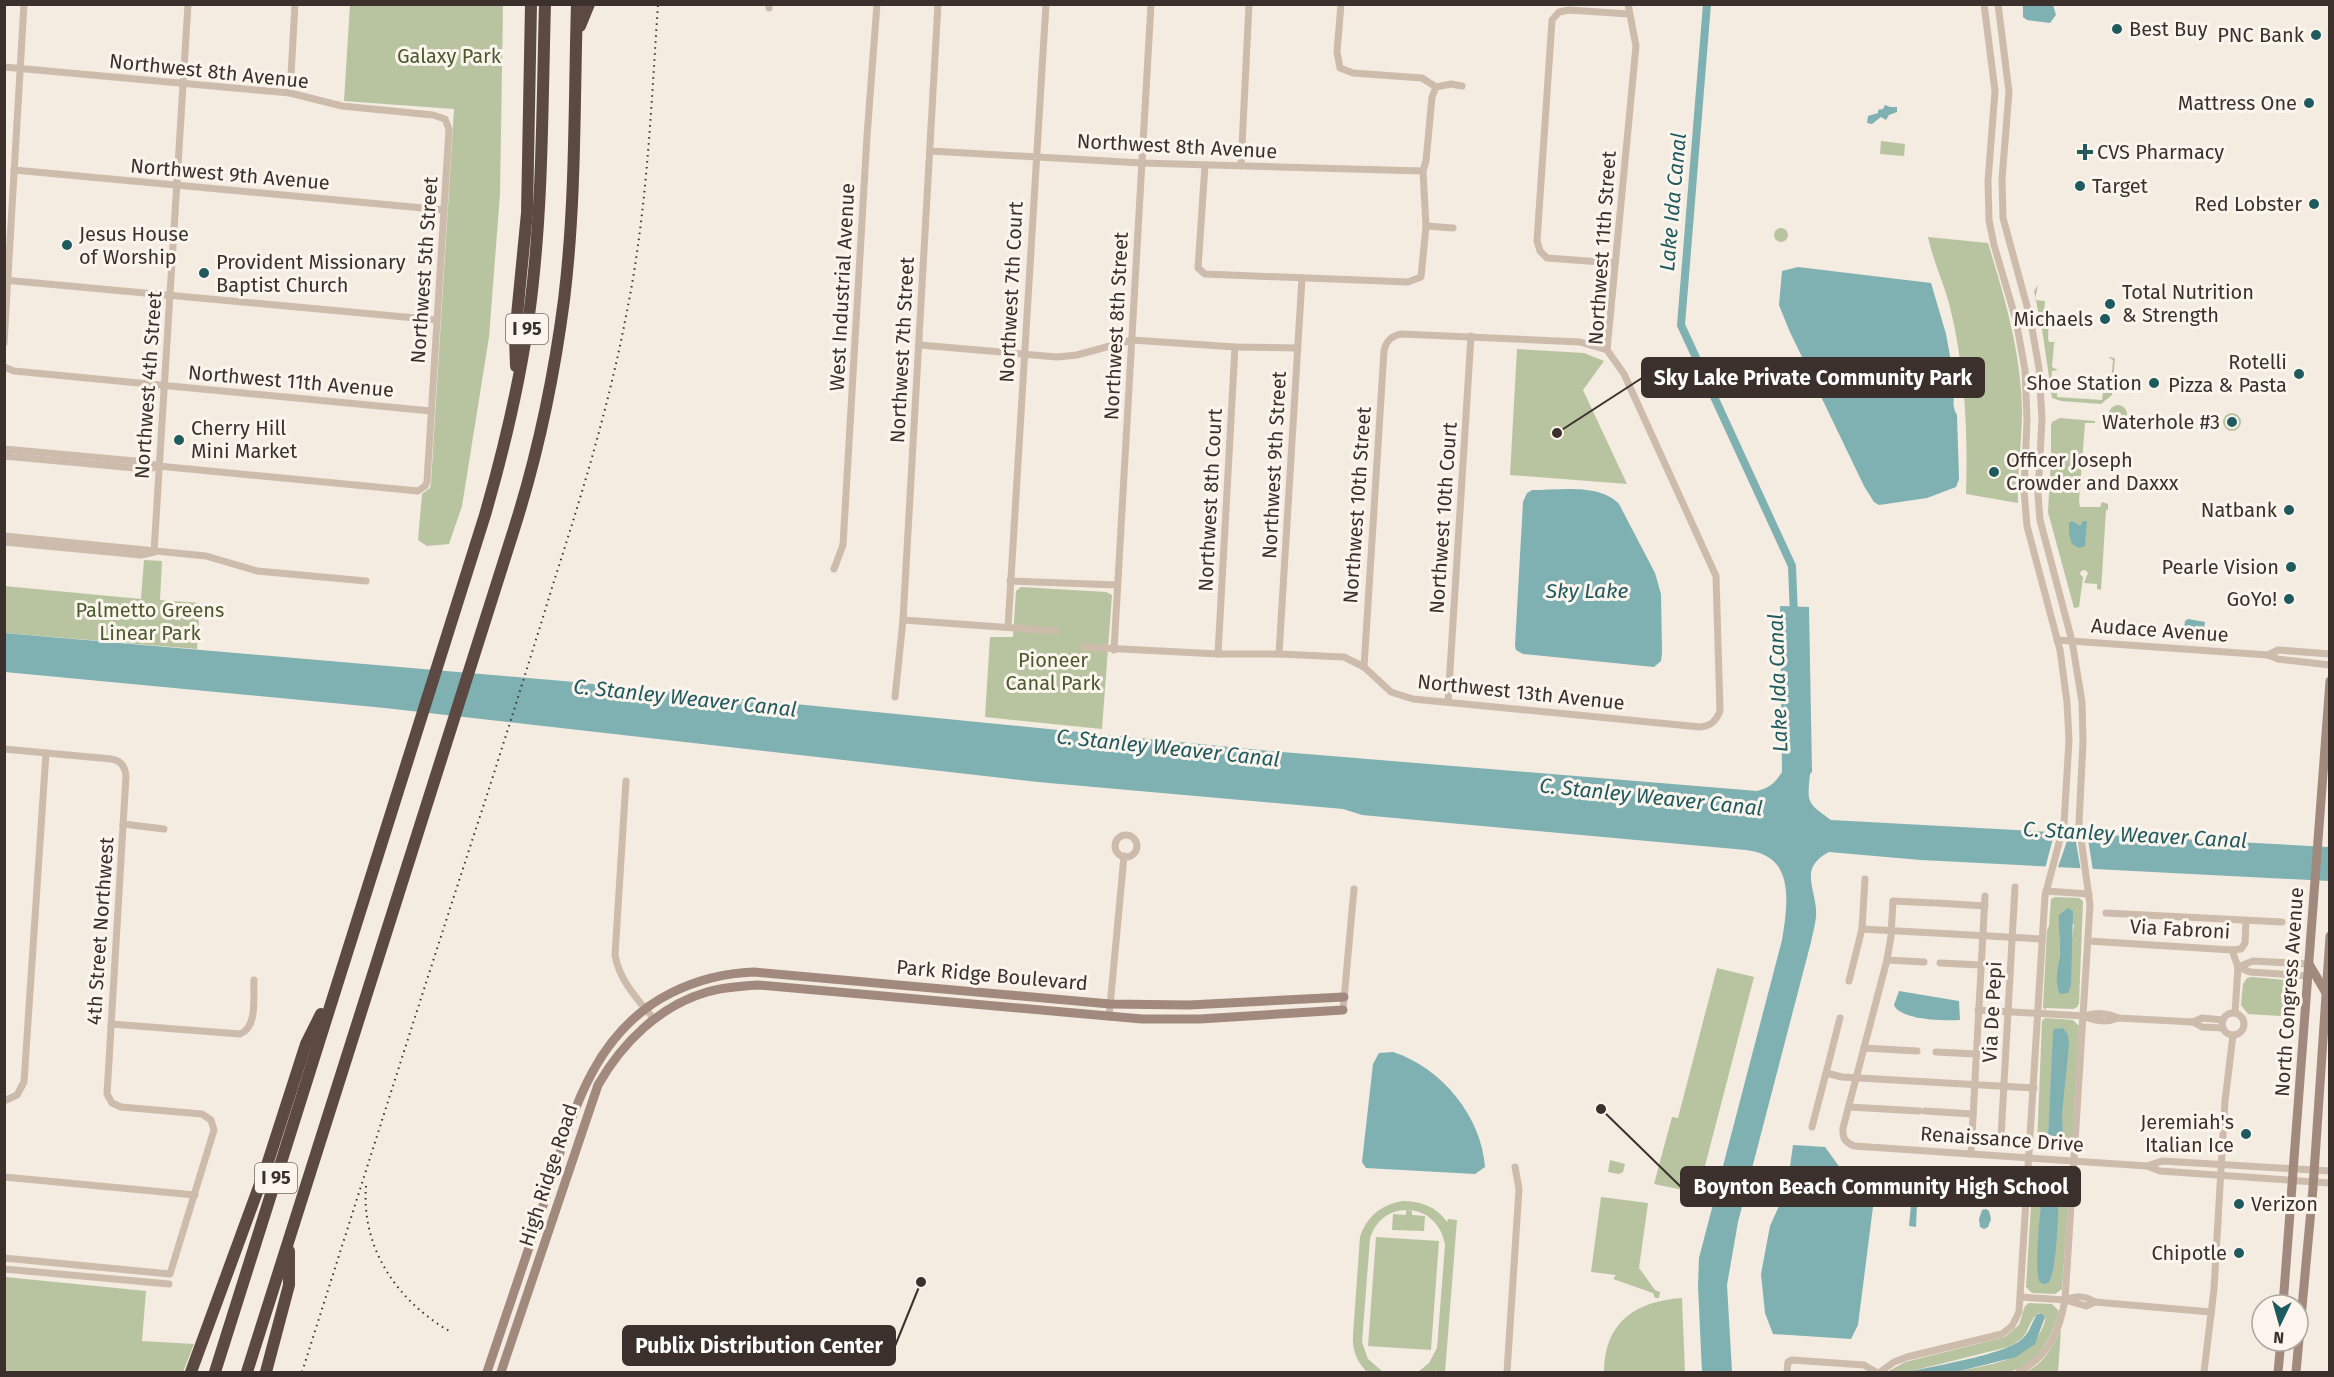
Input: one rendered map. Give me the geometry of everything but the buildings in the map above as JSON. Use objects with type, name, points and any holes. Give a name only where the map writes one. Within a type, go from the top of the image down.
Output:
[{"type":"highway","points":[[516,391],[515,336],[523,271],[527,205],[531,4]]},
{"type":"highway","name":"I 95","points":[[215,1372],[499,466],[516,391],[529,315],[537,239],[545,4]]},
{"type":"highway","name":"I 95","points":[[247,1372],[529,477],[557,350],[571,220],[577,4]]},
{"type":"highway","points":[[576,35],[589,4]]},
{"type":"highway","points":[[191,1372],[267,1165],[306,1044],[337,984]]},
{"type":"highway","points":[[266,1372],[289,1285],[289,1237]]},
{"type":"street","points":[[4,343],[24,4]]},
{"type":"street","name":"Northwest 4th Street","points":[[154,552],[188,4]]},
{"type":"street","points":[[290,93],[295,4]]},
{"type":"street","name":"West Industrial Avenue","points":[[834,569],[843,545],[866,148],[877,4]]},
{"type":"street","name":"Northwest 7th Street","points":[[895,697],[903,620],[938,4]]},
{"type":"street","name":"Northwest 7th Court","points":[[1010,581],[1046,4]]},
{"type":"street","name":"Northwest 8th Street","points":[[1114,650],[1151,4]]},
{"type":"street","points":[[1241,166],[1249,4]]},
{"type":"street","points":[[1341,4],[1337,52],[1340,67],[1353,73],[1422,78],[1436,87],[1451,84],[1462,86]]},
{"type":"street","name":"Northwest 11th Street","points":[[1628,4],[1636,46],[1607,350],[1624,374],[1716,576],[1720,711],[1715,721]]},
{"type":"street","points":[[1787,1370],[1788,1362],[1792,1360],[1834,1367],[1864,1365],[1878,1372],[1907,1357],[2002,1334],[2015,1322],[2019,1312],[2034,1088],[2035,1014],[2046,891],[2064,824],[2068,765],[2067,702],[2057,640],[2027,526],[2024,488],[2028,421],[2024,364],[2016,320],[1994,245],[1989,213],[1988,174],[1995,91],[1984,4]]},
{"type":"street","points":[[1998,4],[2009,86],[2009,115],[2002,186],[2003,218],[2027,305],[2038,362],[2042,419],[2038,494],[2040,520],[2072,641],[2082,702],[2079,824],[2089,894],[2084,1016],[2065,1300],[2054,1337],[2044,1354],[2019,1372]]},
{"type":"street","points":[[1615,263],[1548,258],[1540,251],[1537,242],[1540,185],[1551,25],[1555,15],[1569,10],[1629,14]]},
{"type":"street","name":"Northwest 8th Avenue","points":[[4,66],[290,93],[342,106],[432,115],[445,119]]},
{"type":"street","points":[[1205,165],[1198,268],[1205,274],[1408,282],[1421,277],[1426,226],[1423,171],[1432,97],[1436,87]]},
{"type":"street","name":"Northwest 5th Street","points":[[158,466],[418,491],[425,486],[432,411],[449,129],[445,119]]},
{"type":"street","name":"Northwest 8th Avenue","points":[[930,152],[1142,163],[1423,171]]},
{"type":"street","name":"Northwest 9th Avenue","points":[[14,170],[444,210]]},
{"type":"street","points":[[1426,226],[1453,228]]},
{"type":"street","name":"Northwest 9th Street","points":[[1279,654],[1302,278]]},
{"type":"street","points":[[7,280],[437,320]]},
{"type":"street","name":"Northwest 10th Street","points":[[1364,666],[1385,346],[1391,338],[1401,334],[1471,336]]},
{"type":"street","points":[[1471,336],[1580,342],[1607,350]]},
{"type":"street","name":"Northwest 10th Court","points":[[1448,702],[1471,336]]},
{"type":"street","points":[[920,345],[1024,352],[1058,357],[1077,356],[1132,340],[1235,347],[1297,348]]},
{"type":"street","name":"Northwest 8th Court","points":[[1218,654],[1235,347]]},
{"type":"street","name":"Northwest 11th Avenue","points":[[4,367],[14,371],[432,411]]},
{"type":"street","points":[[4,449],[146,469],[158,466]]},
{"type":"street","points":[[4,456],[108,462]]},
{"type":"street","points":[[4,536],[94,547]]},
{"type":"street","points":[[4,542],[141,548],[154,552],[206,556],[257,571],[366,581]]},
{"type":"street","points":[[1008,627],[1010,581],[1117,585]]},
{"type":"street","points":[[903,620],[1055,631]]},
{"type":"street","name":"Audace Avenue","points":[[2057,640],[2268,655]]},
{"type":"street","name":"Northwest 13th Avenue","points":[[1084,647],[1218,654],[1344,657],[1364,666],[1382,685],[1396,694],[1413,699],[1700,727],[1715,721]]},
{"type":"street","points":[[2268,655],[2278,650],[2330,654]]},
{"type":"street","points":[[2268,655],[2278,659],[2330,665]]},
{"type":"street","name":"North Congress Avenue","points":[[2284,1293],[2330,681]]},
{"type":"street","points":[[4,749],[46,753],[23,1087],[17,1095],[4,1101]]},
{"type":"street","name":"4th Street Northwest","points":[[46,753],[111,759],[120,762],[126,771],[107,1089],[112,1103],[122,1107],[202,1114],[211,1120],[214,1135],[195,1195]]},
{"type":"street","points":[[2068,765],[2082,766]]},
{"type":"street","points":[[626,781],[615,955],[617,968],[623,979],[654,1019]]},
{"type":"street","points":[[123,824],[164,829]]},
{"type":"street","points":[[1109,1017],[1124,856]]},
{"type":"street","points":[[1849,981],[1862,929],[1865,879]]},
{"type":"street","name":"Via De Pepi","points":[[2001,1137],[2015,887]]},
{"type":"street","points":[[1343,1011],[1354,889]]},
{"type":"street","points":[[2046,891],[2089,894]]},
{"type":"street","points":[[1971,1154],[1986,896]]},
{"type":"street","points":[[1973,1114],[1849,1107],[1887,960],[1892,930],[1893,901],[1985,906]]},
{"type":"street","points":[[2106,913],[2282,922]]},
{"type":"street","name":"Via Fabroni","points":[[2088,941],[2241,949],[2245,943],[2246,921]]},
{"type":"street","points":[[1862,929],[2042,939]]},
{"type":"street","name":"North Congress Avenue","points":[[2295,1372],[2314,1171],[2330,936]]},
{"type":"street","points":[[2232,950],[2238,967],[2235,1013]]},
{"type":"street","points":[[1887,960],[1924,962]]},
{"type":"street","points":[[2238,967],[2253,961],[2309,964],[2326,993]]},
{"type":"street","points":[[1940,963],[1981,965]]},
{"type":"street","points":[[2238,967],[2250,972],[2309,976]]},
{"type":"street","name":"Park Ridge Boulevard","points":[[645,1009],[681,988],[716,976],[741,972],[1110,1004],[1190,1005],[1344,997]]},
{"type":"street","points":[[771,986],[772,973]]},
{"type":"street","points":[[111,1024],[240,1034],[245,1032],[251,1024],[254,980]]},
{"type":"street","name":"Park Ridge Boulevard","points":[[654,1019],[678,1004],[707,992],[732,987],[771,986],[1142,1019],[1343,1011]]},
{"type":"street","points":[[972,1005],[974,992]]},
{"type":"street","points":[[1231,1003],[1232,1017]]},
{"type":"street","name":"High Ridge Road","points":[[488,1372],[579,1097],[589,1075],[613,1039],[645,1009]]},
{"type":"street","points":[[1978,1011],[2084,1016],[2096,1021],[2110,1022],[2118,1018],[2193,1022],[2202,1027],[2223,1028]]},
{"type":"street","points":[[2235,1013],[2243,1018],[2245,1025],[2240,1034],[2233,1035],[2227,1033],[2223,1028],[2223,1020],[2235,1013]]},
{"type":"street","points":[[1812,1127],[1840,1018]]},
{"type":"street","points":[[2193,1022],[2202,1018],[2223,1020]]},
{"type":"street","name":"High Ridge Road","points":[[502,1369],[600,1082],[627,1043],[654,1019]]},
{"type":"street","points":[[2204,1372],[2211,1312],[2225,1101],[2233,1035]]},
{"type":"street","points":[[1864,1048],[1917,1051]]},
{"type":"street","points":[[1936,1052],[1976,1054]]},
{"type":"street","points":[[1826,1073],[1856,1078],[2034,1088]]},
{"type":"street","points":[[589,1075],[600,1082]]},
{"type":"street","name":"Renaissance Drive","points":[[1849,1107],[1843,1137],[1846,1142],[1854,1146],[2147,1166],[2160,1172],[2330,1183]]},
{"type":"street","name":"Renaissance Drive","points":[[2147,1166],[2162,1161],[2330,1171]]},
{"type":"street","points":[[1507,1372],[1519,1185],[1515,1167]]},
{"type":"street","points":[[4,1177],[195,1195],[170,1274],[4,1258]]},
{"type":"street","points":[[535,1230],[547,1234]]},
{"type":"street","points":[[4,1269],[169,1284]]},
{"type":"street","points":[[2021,1297],[2065,1300],[2086,1306],[2095,1302],[2211,1312]]},
{"type":"street","points":[[2278,1372],[2280,1353]]},
{"type":"street","points":[[491,1362],[502,1369]]},
{"type":"green space","name":"Galaxy Park","points":[[350,5],[503,5],[500,194],[489,337],[462,506],[449,544],[427,546],[418,540],[422,494],[430,488],[431,483],[454,109],[344,101]]},
{"type":"green space","points":[[1881,141],[1905,144],[1904,156],[1880,154]]},
{"type":"green space","points":[[1778,228],[1784,228],[1788,235],[1784,242],[1778,242],[1774,238],[1774,232]]},
{"type":"green space","points":[[1928,237],[1988,243],[2006,305],[2019,368],[2022,411],[2018,503],[1966,494],[1966,423],[1959,354],[1950,307]]},
{"type":"green space","points":[[2036,300],[2045,301],[2044,313],[2049,314],[2048,339],[2049,342],[2056,342],[2054,343],[2052,367],[2058,370],[2052,371],[2051,388],[2057,389],[2057,397],[2102,400],[2103,393],[2110,393],[2113,360],[2108,357],[2115,358],[2112,395],[2101,404],[2061,401],[2052,398]]},
{"type":"green space","points":[[1517,349],[1584,353],[1604,361],[1583,390],[1627,484],[1510,475]]},
{"type":"green space","points":[[2114,405],[2122,405],[2127,410],[2125,421],[2114,423],[2109,418],[2109,410]]},
{"type":"green space","points":[[2228,413],[2236,413],[2241,418],[2239,429],[2228,431],[2223,426],[2223,418]]},
{"type":"green space","points":[[2060,418],[2095,421],[2095,423],[2085,423],[2079,502],[2080,507],[2100,507],[2102,502],[2108,504],[2101,590],[2097,589],[2097,584],[2084,583],[2088,573],[2085,570],[2081,571],[2080,574],[2083,577],[2079,607],[2074,608],[2048,512],[2051,426],[2052,422]]},
{"type":"green space","name":"Palmetto Greens Linear Park","points":[[144,560],[162,561],[160,600],[200,603],[197,649],[5,633],[4,586],[141,599]]},
{"type":"green space","name":"Pioneer Canal Park","points":[[1021,587],[1106,592],[1112,595],[1102,729],[985,717],[990,637],[1013,637],[1016,591]]},
{"type":"green space","points":[[2055,897],[2079,898],[2083,901],[2079,1003],[2073,1009],[2046,1008],[2045,1010],[2043,1007],[2051,899]],"holes":[[[2059,915],[2074,925],[2071,945],[2057,988],[2060,951]]]},
{"type":"green space","points":[[1717,968],[1754,977],[1698,1193],[1654,1184],[1672,1117],[1678,1118]]},
{"type":"green space","points":[[2247,978],[2295,981],[2297,983],[2294,1017],[2248,1014],[2241,1005],[2243,984]]},
{"type":"green space","points":[[2045,1018],[2073,1020],[2079,1026],[2070,1152],[2041,1150],[2037,1146],[2042,1021]],"holes":[[[2054,1029],[2063,1134],[2051,1137],[2048,1134]]]},
{"type":"green space","points":[[1610,1160],[1625,1164],[1623,1172],[1619,1174],[1608,1172]]},
{"type":"green space","points":[[2035,1168],[2069,1170],[2070,1175],[2062,1289],[2055,1294],[2032,1293],[2026,1287]],"holes":[[[2056,1178],[2059,1187],[2054,1264],[2038,1276],[2043,1189]]]},
{"type":"green space","points":[[1601,1197],[1648,1203],[1639,1268],[1655,1290],[1660,1292],[1659,1298],[1655,1298],[1653,1293],[1613,1279],[1616,1275],[1591,1272]]},
{"type":"green space","points":[[1403,1201],[1428,1206],[1438,1212],[1447,1222],[1448,1219],[1457,1220],[1445,1372],[1436,1370],[1418,1372],[1429,1363],[1437,1348],[1445,1245],[1437,1225],[1427,1216],[1414,1211],[1407,1210],[1412,1211],[1412,1215],[1425,1216],[1424,1231],[1392,1230],[1393,1214],[1406,1215],[1406,1210],[1399,1211],[1383,1218],[1375,1227],[1370,1239],[1362,1342],[1368,1359],[1383,1372],[1367,1372],[1354,1351],[1353,1335],[1360,1237],[1376,1212],[1388,1205]]},
{"type":"green space","points":[[1376,1237],[1439,1241],[1431,1350],[1368,1346]]},
{"type":"green space","points":[[5,1277],[146,1291],[142,1341],[194,1344],[183,1372],[5,1372]]},
{"type":"green space","points":[[1682,1298],[1685,1372],[1604,1372],[1605,1355],[1610,1340],[1626,1317],[1650,1304]]},
{"type":"green space","points":[[2029,1303],[2052,1304],[2059,1311],[2048,1340],[2042,1349],[2027,1364],[2017,1369],[1995,1373],[1956,1372],[1997,1363],[2021,1353],[2039,1335],[2045,1321],[2045,1317],[2038,1313],[2024,1336],[2008,1347],[1908,1372],[1887,1372],[1905,1362],[2005,1337],[2019,1325],[2025,1306]]},
{"type":"green space","points":[[2061,1330],[2058,1372],[2026,1372],[2043,1360]]},
{"type":"water","points":[[2023,5],[2053,5],[2056,15],[2050,23],[2027,20],[2023,17]]},
{"type":"water","points":[[1885,105],[1897,107],[1897,112],[1889,115],[1886,120],[1881,117],[1872,124],[1867,123],[1868,116],[1878,113],[1878,110],[1883,109]]},
{"type":"water","points":[[1798,267],[1931,283],[1946,334],[1956,389],[1954,409],[1957,415],[1959,479],[1956,487],[1927,498],[1879,505],[1874,502],[1864,486],[1779,305],[1782,271]]},
{"type":"water","name":"Sky Lake","points":[[1532,490],[1590,490],[1611,497],[1619,504],[1655,573],[1661,594],[1662,653],[1661,661],[1654,667],[1523,654],[1516,650],[1523,502],[1527,493]]},
{"type":"water","points":[[2072,521],[2080,526],[2083,521],[2087,521],[2085,546],[2079,548],[2072,544],[2069,523]]},
{"type":"water","name":"C. Stanley Weaver Canal","points":[[1780,606],[1809,607],[1812,772],[1809,797],[1810,802],[1831,820],[2329,847],[2329,881],[1921,860],[1829,852],[1820,858],[1814,864],[1811,877],[1816,909],[1814,930],[1738,1222],[1727,1285],[1732,1372],[1702,1372],[1699,1258],[1784,930],[1786,893],[1784,881],[1774,861],[1760,853],[1362,815],[1343,809],[1038,782],[385,708],[5,672],[4,633],[563,681],[1270,751],[1757,791],[1772,784],[1782,772]]},
{"type":"water","points":[[2188,619],[2205,622],[2204,629],[2184,627]]},
{"type":"water","points":[[2068,908],[2073,911],[2071,985],[2068,993],[2060,994],[2057,978],[2060,950],[2059,915]]},
{"type":"water","points":[[1899,991],[1959,1001],[1960,1020],[1913,1017],[1905,1014],[1894,1005]]},
{"type":"water","points":[[2063,1028],[2068,1035],[2069,1044],[2062,1114],[2063,1134],[2056,1138],[2048,1134],[2053,1034],[2054,1029]]},
{"type":"water","points":[[1393,1052],[1411,1059],[1427,1070],[1456,1096],[1476,1130],[1485,1167],[1475,1174],[1366,1168],[1362,1162],[1373,1064],[1379,1053]]},
{"type":"water","points":[[1793,1145],[1825,1147],[1841,1169],[1869,1174],[1875,1191],[1858,1325],[1851,1339],[1773,1334],[1765,1313],[1761,1274],[1770,1226],[1787,1188]]},
{"type":"water","points":[[2047,1177],[2056,1178],[2059,1187],[2054,1266],[2048,1283],[2043,1284],[2038,1278],[2037,1256],[2041,1209]]},
{"type":"water","points":[[1911,1204],[1917,1204],[1916,1227],[1909,1226]]},
{"type":"water","points":[[1986,1209],[1991,1219],[1988,1227],[1984,1229],[1980,1227],[1979,1219],[1982,1210]]},
{"type":"water","points":[[2037,1314],[2045,1317],[2035,1344],[2016,1357],[1956,1372],[1908,1372],[1987,1354],[2015,1344],[2027,1333]]},
{"type":"pier","points":[[2055,830],[2068,831],[2066,844],[2057,870],[2045,869]]},
{"type":"pier","points":[[2074,831],[2087,832],[2093,871],[2081,871]]},
{"type":"waterway","name":"Lake Ida Canal","points":[[1707,4],[1681,325],[1792,566],[1794,616]]},
{"type":"railway","points":[[302,1372],[513,714],[595,448],[626,316],[639,239],[644,200],[658,4]]},
{"type":"railway","points":[[366,1186],[366,1209],[370,1231],[387,1271],[399,1289],[415,1305],[432,1320],[451,1332]]},
{"type":"place","name":"Best Buy","points":[[2117,29]]},
{"type":"place","name":"PNC Bank","points":[[2316,35]]},
{"type":"place","name":"Mattress One","points":[[2309,103]]},
{"type":"place","name":"CVS Pharmacy","points":[[2085,152]]},
{"type":"place","name":"Target","points":[[2080,186]]},
{"type":"place","name":"Red Lobster","points":[[2314,204]]},
{"type":"place","name":"Jesus House of Worship","points":[[67,245]]},
{"type":"place","name":"Provident Missionary Baptist Church","points":[[204,273]]},
{"type":"place","name":"Total Nutrition & Strength","points":[[2110,304]]},
{"type":"place","name":"Michaels","points":[[2105,319]]},
{"type":"place","name":"Rotelli Pizza & Pasta","points":[[2299,374]]},
{"type":"place","name":"Shoe Station","points":[[2154,383]]},
{"type":"place","name":"Waterhole #3","points":[[2232,422]]},
{"type":"place","name":"Sky Lake Private Community Park","points":[[1557,433]]},
{"type":"place","name":"Cherry Hill Mini Market","points":[[179,440]]},
{"type":"place","name":"Officer Joseph Crowder and Daxxx","points":[[1994,472]]},
{"type":"place","name":"Natbank","points":[[2289,510]]},
{"type":"place","name":"Pearle Vision","points":[[2291,567]]},
{"type":"place","name":"GoYo!","points":[[2289,599]]},
{"type":"place","name":"Boynton Beach Community High School","points":[[1601,1109]]},
{"type":"place","name":"Jeremiah's Italian Ice","points":[[2246,1134]]},
{"type":"place","name":"Verizon","points":[[2239,1204]]},
{"type":"place","name":"Chipotle","points":[[2239,1253]]},
{"type":"place","name":"Publix Distribution Center","points":[[921,1282]]}]
